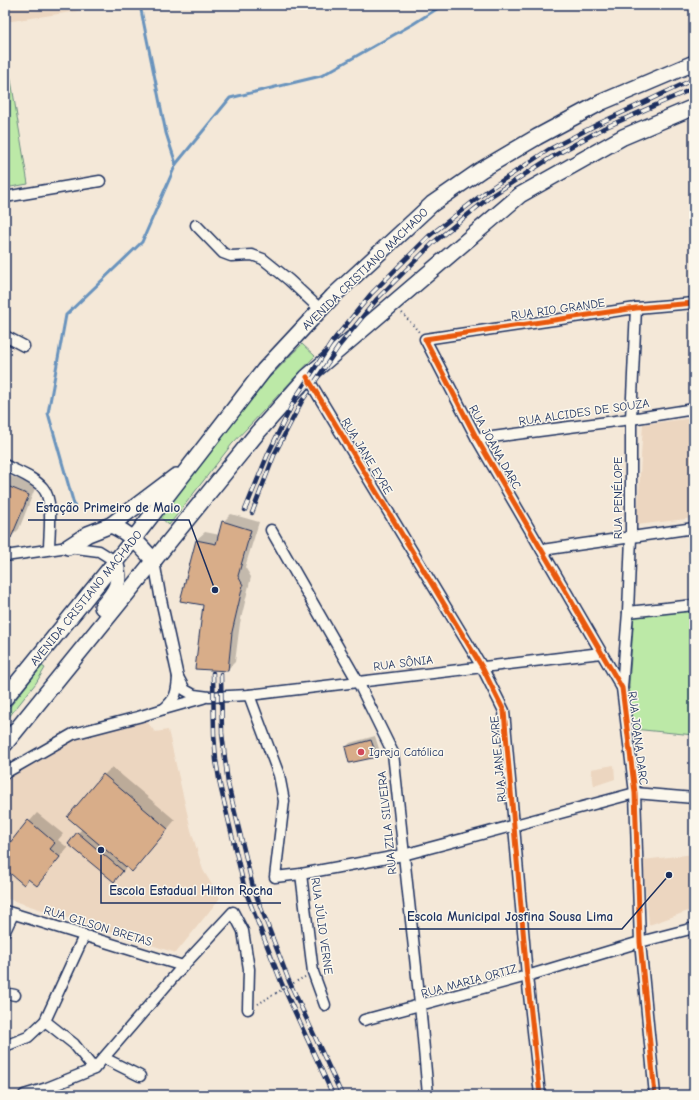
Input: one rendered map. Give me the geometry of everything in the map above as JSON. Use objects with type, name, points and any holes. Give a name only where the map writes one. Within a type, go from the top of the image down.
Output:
[{"type":"highway","name":"AVENIDA CRISTIANO MACHADO","points":[[5,698],[134,538],[264,370],[333,296],[432,204],[481,170],[537,137],[602,102],[694,62]]},
{"type":"highway","points":[[5,744],[258,432],[307,377],[520,195],[623,137],[694,107]]},
{"type":"highway","points":[[68,547],[88,534],[111,525],[193,463]]},
{"type":"highway","points":[[111,525],[134,538],[154,561]]},
{"type":"highway","points":[[48,690],[48,674],[114,592],[118,580],[118,570],[115,561]]},
{"type":"street","points":[[5,197],[100,181]]},
{"type":"street","points":[[196,226],[223,253],[231,256],[252,255],[262,259],[289,280],[321,310]]},
{"type":"street","name":"RUA RIO GRANDE","points":[[425,339],[636,308],[694,303]]},
{"type":"street","name":"RUA PENÉLOPE","points":[[622,688],[628,612],[631,537],[631,419],[636,308]]},
{"type":"street","points":[[5,336],[24,346]]},
{"type":"street","name":"RUA JOANA DARC","points":[[425,339],[477,439],[622,688],[635,793],[640,942],[655,1095]]},
{"type":"street","name":"RUA JANE EYRE","points":[[307,377],[482,667],[504,711],[527,976],[540,1095]]},
{"type":"street","name":"RUA ALCIDES DE SOUZA","points":[[477,439],[631,419],[694,409]]},
{"type":"street","points":[[5,465],[33,480],[43,488],[50,503],[49,550]]},
{"type":"street","points":[[542,550],[694,528]]},
{"type":"street","name":"RUA ZILA SILVEIRA","points":[[271,530],[358,682],[393,753],[420,1004],[428,1095]]},
{"type":"street","points":[[5,556],[68,547],[99,551],[115,561]]},
{"type":"street","name":"RUA SÔNIA","points":[[154,561],[161,602],[178,677],[185,690],[194,695],[209,697],[249,695],[601,653]]},
{"type":"street","points":[[628,612],[694,605]]},
{"type":"street","points":[[164,708],[173,701],[177,690],[178,677]]},
{"type":"street","points":[[249,695],[279,775],[284,800],[275,877],[301,874],[403,855],[635,793],[694,798]]},
{"type":"street","name":"RUA SÔNIA","points":[[5,773],[73,734],[209,697]]},
{"type":"street","name":"RUA JÚLIO VERNE","points":[[301,874],[313,972],[325,1005]]},
{"type":"street","points":[[24,1095],[47,1088],[94,1069],[183,966],[233,912],[243,931],[249,969],[248,1009]]},
{"type":"street","points":[[5,930],[9,913]]},
{"type":"street","name":"RUA GILSON BRETAS","points":[[9,913],[183,966]]},
{"type":"street","name":"RUA MARIA ORTIZ","points":[[364,1020],[527,976],[640,942],[694,928]]},
{"type":"street","points":[[5,1046],[28,1037],[45,1021],[84,936]]},
{"type":"street","points":[[5,993],[15,995]]},
{"type":"street","points":[[45,1021],[74,1044],[94,1069]]},
{"type":"street","points":[[104,1058],[140,1076]]},
{"type":"path","points":[[393,303],[425,339]]},
{"type":"path","points":[[248,1009],[297,981]]},
{"type":"shaded area","points":[[5,5],[100,5],[87,7],[78,11],[5,22]]},
{"type":"shaded area","points":[[694,418],[694,518],[637,525],[643,424]]},
{"type":"shaded area","points":[[145,719],[155,732],[168,730],[191,830],[203,870],[220,898],[176,953],[5,898],[5,778],[8,775],[75,740]]},
{"type":"shaded area","points":[[614,765],[615,779],[594,786],[591,769]]},
{"type":"shaded area","points":[[694,854],[694,909],[649,925],[643,860]]},
{"type":"green space","points":[[5,43],[28,184],[5,188]]},
{"type":"green space","points":[[302,344],[315,356],[232,444],[169,525],[160,517],[228,426],[267,380]]},
{"type":"green space","points":[[694,607],[694,735],[633,729],[629,686],[634,614]]},
{"type":"green space","points":[[42,666],[45,668],[36,683],[5,722],[5,713]]},
{"type":"building","points":[[5,485],[29,495],[11,538],[5,535]]},
{"type":"building","points":[[222,521],[251,530],[238,576],[243,585],[232,632],[228,671],[195,669],[203,605],[180,601],[196,540],[216,544]]},
{"type":"building","name":"Igreja Católica","points":[[371,740],[377,757],[349,763],[345,747]]},
{"type":"building","points":[[103,774],[168,829],[132,872],[67,817]]},
{"type":"building","points":[[28,820],[55,843],[50,849],[60,857],[37,886],[28,879],[24,885],[5,869],[5,849]]},
{"type":"building","points":[[77,832],[123,871],[114,882],[68,844]]},
{"type":"waterway","points":[[140,5],[166,133],[176,164]]},
{"type":"waterway","points":[[75,508],[48,413],[66,315],[142,242],[176,164],[230,98],[321,76],[413,24],[443,5]]},
{"type":"railway","points":[[245,510],[268,454],[296,397],[332,342],[371,294],[429,236],[488,190],[548,150],[600,123],[694,79]]},
{"type":"railway","points":[[252,513],[275,453],[302,401],[339,346],[377,299],[434,242],[491,196],[552,157],[604,128],[694,88]]},
{"type":"railway","points":[[213,673],[216,760],[220,785],[245,890],[282,984],[333,1095]]},
{"type":"railway","points":[[221,674],[222,733],[228,784],[253,887],[289,981],[341,1093]]},
{"type":"cycle path","points":[[655,1095],[640,942],[635,793],[622,688],[477,439],[425,339],[636,308],[694,303]]},
{"type":"cycle path","points":[[307,377],[482,667],[504,711],[527,976],[540,1095]]},
{"type":"place","name":"Estação Primeiro de Maio","points":[[215,590]]},
{"type":"place","name":"Igreja Católica","points":[[361,752]]},
{"type":"place","name":"Escola Estadual Hilton Rocha","points":[[101,850]]},
{"type":"place","name":"Escola Municipal Josfina Sousa Lima","points":[[669,875]]}]
